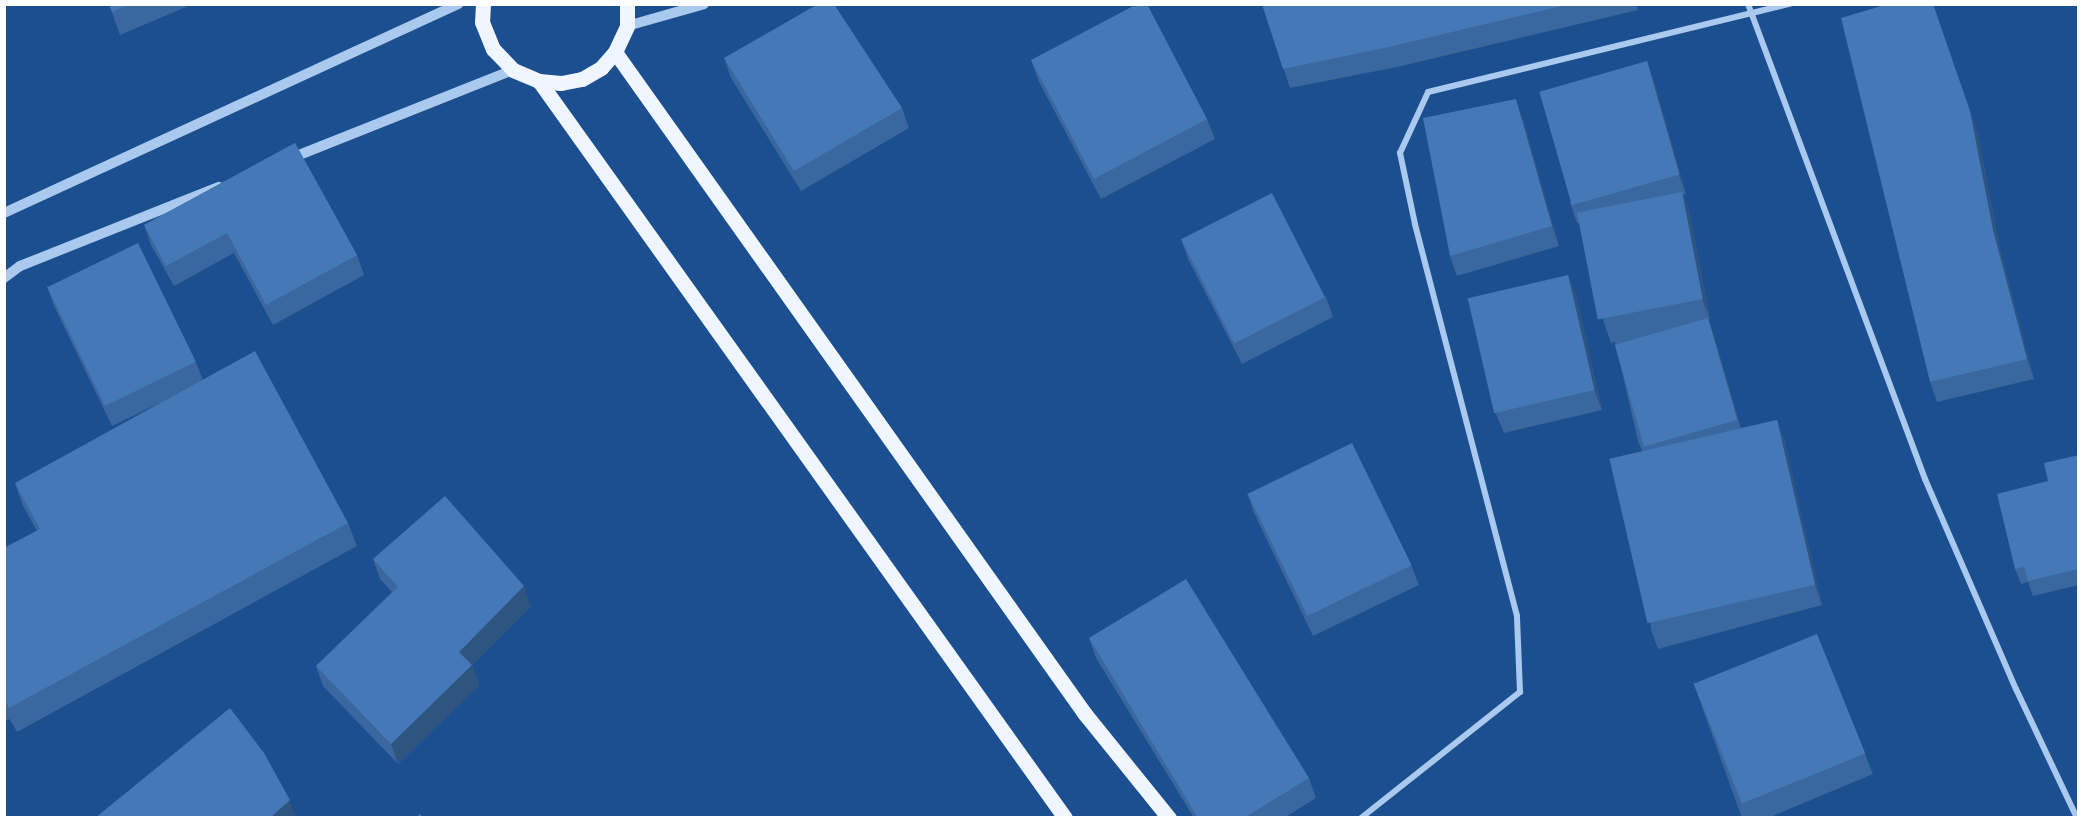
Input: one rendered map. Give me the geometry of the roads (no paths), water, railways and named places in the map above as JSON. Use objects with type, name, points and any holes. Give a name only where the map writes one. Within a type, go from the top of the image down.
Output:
[{"type":"main road","points":[[483,4],[482,22],[493,49],[513,70],[539,81],[561,83],[582,79],[601,68],[615,52],[627,26],[627,4]]},
{"type":"main road","points":[[615,52],[1078,704],[1169,818]]},
{"type":"main road","points":[[539,81],[1065,818]]},
{"type":"street","points":[[4,213],[458,4]]},
{"type":"street","points":[[627,26],[704,4]]},
{"type":"street","points":[[1748,4],[1925,479],[2016,689],[2077,818]]},
{"type":"street","points":[[1361,818],[1520,692],[1517,616],[1415,224],[1400,153],[1428,92],[1790,4]]},
{"type":"street","points":[[283,161],[513,70]]},
{"type":"street","points":[[4,278],[20,266],[228,183]]}]
